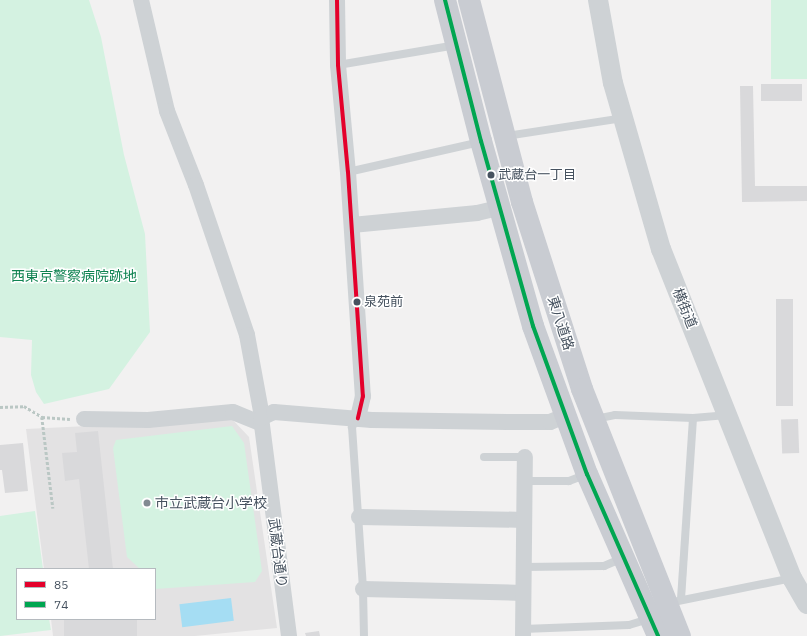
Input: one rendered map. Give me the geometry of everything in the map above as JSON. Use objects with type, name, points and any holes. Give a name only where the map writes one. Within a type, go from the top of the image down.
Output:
[{"type":"main road","name":"東八道路","points":[[445,0],[499,208],[552,381],[587,474],[625,558],[632,580],[653,627]]},
{"type":"main road","name":"東八道路","points":[[469,0],[504,137],[536,246],[594,419],[674,602],[680,636]]},
{"type":"main road","points":[[536,246],[549,318],[568,376],[568,382],[564,387],[557,386],[552,381]]},
{"type":"main road","points":[[608,454],[598,447],[592,450],[590,457],[614,515],[625,558]]},
{"type":"street","name":"武蔵台通り","points":[[141,0],[167,111],[196,185],[247,335],[261,420],[289,636]]},
{"type":"street","points":[[337,0],[338,65],[348,172],[363,396],[358,418]]},
{"type":"street","name":"横街道","points":[[598,0],[604,45],[623,118],[661,249],[792,578],[807,604]]},
{"type":"street","points":[[352,225],[477,213],[499,208]]},
{"type":"street","points":[[84,419],[148,420],[233,412],[261,420],[274,412],[358,418],[507,422],[550,422],[565,416]]},
{"type":"street","points":[[523,633],[525,457]]},
{"type":"street","points":[[358,517],[524,520]]},
{"type":"street","points":[[363,589],[523,593]]},
{"type":"lane","points":[[338,65],[457,45]]},
{"type":"lane","points":[[504,137],[623,118]]},
{"type":"lane","points":[[348,172],[481,141]]},
{"type":"lane","points":[[594,419],[615,416],[693,418],[727,415]]},
{"type":"lane","points":[[358,418],[352,427],[363,589],[364,636]]},
{"type":"lane","points":[[693,418],[682,556],[674,602],[792,578]]},
{"type":"lane","points":[[484,457],[525,457]]},
{"type":"lane","points":[[525,481],[569,481],[587,474]]},
{"type":"lane","points":[[524,568],[604,566],[625,558]]},
{"type":"lane","points":[[523,633],[629,625],[653,627]]},
{"type":"path","points":[[0,407],[24,406],[42,417],[84,419]]},
{"type":"path","points":[[42,417],[53,508]]},
{"type":"shaded area","name":"市立武蔵台小学校","points":[[232,419],[249,437],[277,628],[195,636],[53,636],[51,620],[156,620],[156,568],[44,568],[26,429]]},
{"type":"green space","name":"西東京警察病院跡地","points":[[0,0],[89,0],[101,37],[124,155],[145,234],[150,332],[109,389],[44,404],[36,392],[31,375],[32,340],[0,337]]},
{"type":"green space","points":[[771,0],[807,0],[807,79],[771,79]]},
{"type":"green space","points":[[232,426],[244,443],[262,571],[255,582],[156,589],[156,568],[139,568],[127,557],[113,448],[116,440]]},
{"type":"green space","points":[[35,511],[43,568],[16,568],[16,620],[49,620],[51,630],[0,636],[0,516]]},
{"type":"water","points":[[231,598],[234,621],[182,627],[179,604]]},
{"type":"building","points":[[761,84],[802,84],[802,101],[761,101]]},
{"type":"building","points":[[740,86],[753,86],[755,186],[807,186],[807,201],[742,202]]},
{"type":"building","points":[[776,299],[793,299],[793,406],[776,406]]},
{"type":"building","points":[[798,419],[799,453],[782,454],[781,420]]},
{"type":"building","points":[[98,431],[113,568],[89,568],[79,479],[65,481],[62,453],[77,452],[75,433]]},
{"type":"building","points":[[23,443],[28,491],[5,493],[2,470],[0,470],[0,445]]},
{"type":"building","points":[[64,620],[137,620],[137,636],[64,636]]},
{"type":"building","points":[[319,631],[320,636],[306,636],[305,633]]},
{"type":"transit line","name":"85","points":[[337,0],[338,65],[348,172],[363,396],[358,418]]},
{"type":"transit line","name":"74","points":[[445,0],[481,141],[533,326],[587,474],[658,636]]},
{"type":"place","name":"武蔵台一丁目","points":[[491,175]]},
{"type":"place","name":"泉苑前","points":[[357,302]]},
{"type":"place","name":"市立武蔵台小学校","points":[[147,503]]}]
